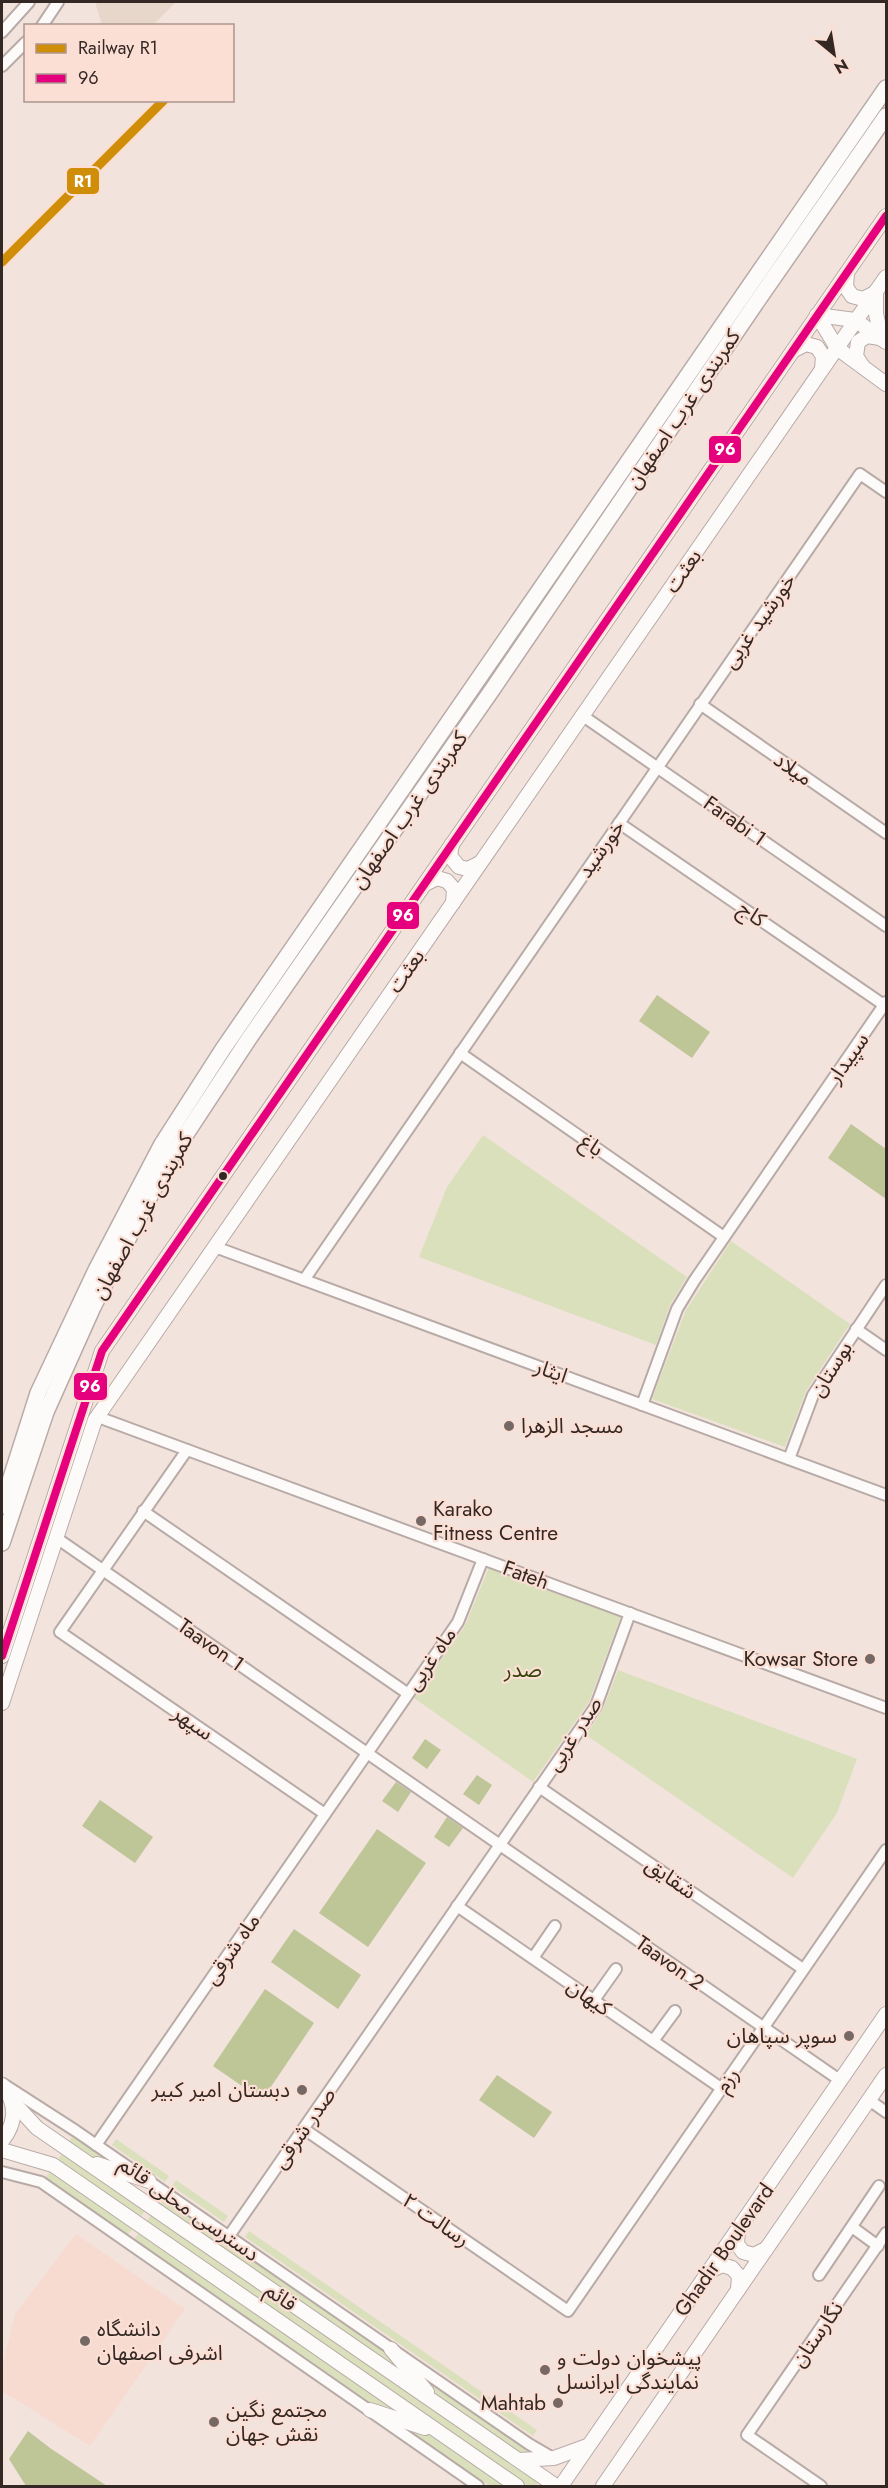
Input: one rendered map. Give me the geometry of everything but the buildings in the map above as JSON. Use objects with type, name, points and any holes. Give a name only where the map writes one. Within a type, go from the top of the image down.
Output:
[{"type":"highway","name":"کمربندی غرب اصفهان","points":[[2,1506],[38,1393],[96,1270],[162,1144],[223,1049],[886,88]]},
{"type":"highway","name":"کمربندی غرب اصفهان","points":[[2,1543],[46,1412],[93,1307],[167,1163],[250,1037],[492,690],[886,116]]},
{"type":"main road","name":"بعثت","points":[[2,1656],[102,1351],[886,216]]},
{"type":"main road","points":[[848,272],[846,287],[852,296],[868,298],[876,291]]},
{"type":"main road","name":"بعثت","points":[[2,1703],[55,1537],[98,1417],[886,276]]},
{"type":"main road","points":[[876,291],[876,314],[884,340]]},
{"type":"main road","points":[[817,315],[855,320],[884,340]]},
{"type":"main road","points":[[817,315],[837,348],[886,384]]},
{"type":"main road","points":[[864,368],[856,356],[858,342],[870,335],[884,340]]},
{"type":"main road","points":[[793,352],[806,344],[817,347],[823,356],[821,371]]},
{"type":"main road","points":[[821,371],[842,362],[864,368]]},
{"type":"main road","points":[[453,842],[450,856],[459,867],[468,869],[482,862]]},
{"type":"main road","points":[[423,886],[437,878],[447,881],[455,895],[452,905]]},
{"type":"main road","name":"Ghadir Boulevard","points":[[561,2487],[886,2014]]},
{"type":"main road","name":"Ghadir Boulevard","points":[[603,2487],[886,2075]]},
{"type":"main road","name":"قائم","points":[[2,2084],[12,2101],[37,2128],[518,2460],[538,2480],[556,2487]]},
{"type":"main road","points":[[2,2140],[11,2126],[12,2101]]},
{"type":"main road","name":"قائم","points":[[2,2150],[53,2165],[439,2432],[507,2482],[518,2487]]},
{"type":"main road","points":[[82,2158],[149,2181]]},
{"type":"main road","points":[[739,2228],[737,2244],[743,2252],[753,2255],[767,2248]]},
{"type":"main road","points":[[708,2272],[722,2265],[732,2268],[740,2282],[737,2292]]},
{"type":"main road","points":[[391,2349],[438,2405]]},
{"type":"main road","points":[[370,2410],[439,2432]]},
{"type":"main road","points":[[518,2460],[554,2458],[589,2445]]},
{"type":"main road","points":[[615,2487],[617,2465]]},
{"type":"street","points":[[2,32],[29,2]]},
{"type":"street","points":[[43,24],[58,2]]},
{"type":"street","points":[[2,66],[24,44]]},
{"type":"street","name":"خورشید غربی","points":[[657,768],[860,474],[886,492]]},
{"type":"street","name":"میلاد","points":[[700,704],[886,833]]},
{"type":"street","name":"Farabi 1","points":[[583,716],[886,926]]},
{"type":"street","name":"خورشید","points":[[304,1280],[657,768]]},
{"type":"street","name":"کاج","points":[[619,823],[885,1004]]},
{"type":"street","name":"سپیدار","points":[[642,1405],[677,1309],[885,1004]]},
{"type":"street","name":"باغ","points":[[460,1053],[724,1237]]},
{"type":"street","name":"ایثار","points":[[215,1247],[886,1495]]},
{"type":"street","name":"بوستان","points":[[789,1459],[813,1395],[886,1285]]},
{"type":"street","points":[[856,1329],[886,1350]]},
{"type":"street","name":"Fateh","points":[[98,1417],[886,1708]]},
{"type":"street","points":[[103,1570],[187,1450]]},
{"type":"street","points":[[143,1511],[407,1693]]},
{"type":"street","name":"Taavon 1","points":[[55,1537],[500,1845]]},
{"type":"street","name":"ماه غربی","points":[[367,1753],[458,1622],[483,1559]]},
{"type":"street","name":"سپهر","points":[[103,1570],[60,1632],[325,1814]]},
{"type":"street","name":"صدر غربی","points":[[500,1845],[596,1706],[630,1613]]},
{"type":"street","name":"ماه شرقی","points":[[96,2145],[367,1753]]},
{"type":"street","name":"شقایق","points":[[539,1786],[804,1969]]},
{"type":"street","name":"صدر شرقی","points":[[228,2236],[500,1845]]},
{"type":"street","name":"Taavon 2","points":[[500,1845],[841,2080]]},
{"type":"street","name":"رزم","points":[[568,2311],[886,1850]]},
{"type":"street","name":"کیهان","points":[[457,1906],[721,2088]]},
{"type":"street","points":[[533,1958],[555,1926]]},
{"type":"street","points":[[594,2000],[616,1970]]},
{"type":"street","points":[[653,2041],[675,2012]]},
{"type":"street","name":"دسترسی محلی قائم","points":[[2,2084],[149,2181],[528,2444],[554,2458]]},
{"type":"street","points":[[869,2100],[886,2112]]},
{"type":"street","name":"رسالت ۲","points":[[304,2128],[568,2311]]},
{"type":"street","points":[[2,2172],[41,2182],[478,2487]]},
{"type":"street","points":[[819,2276],[879,2186]]},
{"type":"street","points":[[852,2227],[878,2246]]},
{"type":"street","name":"نگارستان","points":[[816,2485],[747,2435],[886,2233]]},
{"type":"shaded area","points":[[95,2],[176,2],[154,24],[102,24]]},
{"type":"shaded area","name":"دانشگاه اشرفی اصفهان","points":[[76,2234],[185,2309],[90,2446],[2,2391],[2,2369],[15,2314]]},
{"type":"green space","points":[[657,995],[710,1032],[692,1058],[639,1021]]},
{"type":"green space","points":[[851,1124],[886,1149],[886,1199],[828,1158]]},
{"type":"green space","points":[[483,1135],[687,1277],[670,1305],[656,1345],[419,1257],[447,1187]]},
{"type":"green space","points":[[731,1241],[850,1324],[806,1391],[785,1447],[652,1399],[685,1312]]},
{"type":"green space","name":"صدر","points":[[489,1567],[621,1616],[589,1702],[533,1782],[414,1698],[465,1626]]},
{"type":"green space","points":[[618,1670],[857,1759],[837,1813],[793,1878],[586,1735],[603,1709]]},
{"type":"green space","points":[[425,1739],[441,1750],[427,1769],[412,1758]]},
{"type":"green space","points":[[477,1775],[492,1785],[479,1805],[463,1794]]},
{"type":"green space","points":[[396,1782],[411,1792],[398,1812],[382,1801]]},
{"type":"green space","points":[[100,1800],[153,1837],[135,1863],[82,1826]]},
{"type":"green space","points":[[447,1817],[463,1828],[449,1847],[434,1837]]},
{"type":"green space","points":[[377,1829],[426,1863],[368,1947],[319,1913]]},
{"type":"green space","points":[[294,1929],[361,1975],[338,2009],[271,1962]]},
{"type":"green space","points":[[265,1989],[314,2023],[262,2100],[213,2066]]},
{"type":"green space","points":[[497,2075],[552,2112],[534,2138],[479,2100]]},
{"type":"green space","points":[[73,2135],[111,2161],[87,2156],[68,2143]]},
{"type":"green space","points":[[116,2139],[169,2176],[165,2182],[112,2145]]},
{"type":"green space","points":[[64,2151],[147,2208],[140,2218],[57,2161]]},
{"type":"green space","points":[[50,2171],[133,2228],[127,2236],[45,2179]]},
{"type":"green space","points":[[176,2180],[228,2216],[224,2222],[172,2186]]},
{"type":"green space","points":[[164,2198],[390,2354],[407,2378],[159,2206]]},
{"type":"green space","points":[[153,2212],[537,2479],[537,2485],[528,2486],[146,2222]]},
{"type":"green space","points":[[249,2231],[537,2430],[533,2436],[245,2237]]},
{"type":"green space","points":[[139,2232],[402,2414],[373,2406],[134,2240]]},
{"type":"green space","points":[[424,2377],[536,2455],[522,2456],[437,2398]]},
{"type":"green space","points":[[407,2429],[432,2435],[502,2483],[503,2486],[490,2486]]},
{"type":"green space","points":[[28,2431],[107,2486],[26,2486],[9,2459]]},
{"type":"rail line","name":"R1","points":[[2,262],[162,102]]},
{"type":"transit line","name":"96","points":[[2,1656],[102,1351],[886,216]]},
{"type":"place","name":"مسجد الزهرا","points":[[509,1426]]},
{"type":"place","name":"Karako Fitness Centre","points":[[421,1521]]},
{"type":"place","name":"Kowsar Store","points":[[870,1659]]},
{"type":"place","name":"سوپر سپاهان","points":[[849,2036]]},
{"type":"place","name":"دبستان امیر کبیر","points":[[302,2090]]},
{"type":"place","name":"دانشگاه اشرفی اصفهان","points":[[85,2341]]},
{"type":"place","name":"پیشخوان دولت و نمایندگی ایرانسل","points":[[545,2370]]},
{"type":"place","name":"Mahtab","points":[[558,2403]]},
{"type":"place","name":"مجتمع نگین نقش جهان","points":[[214,2422]]}]
